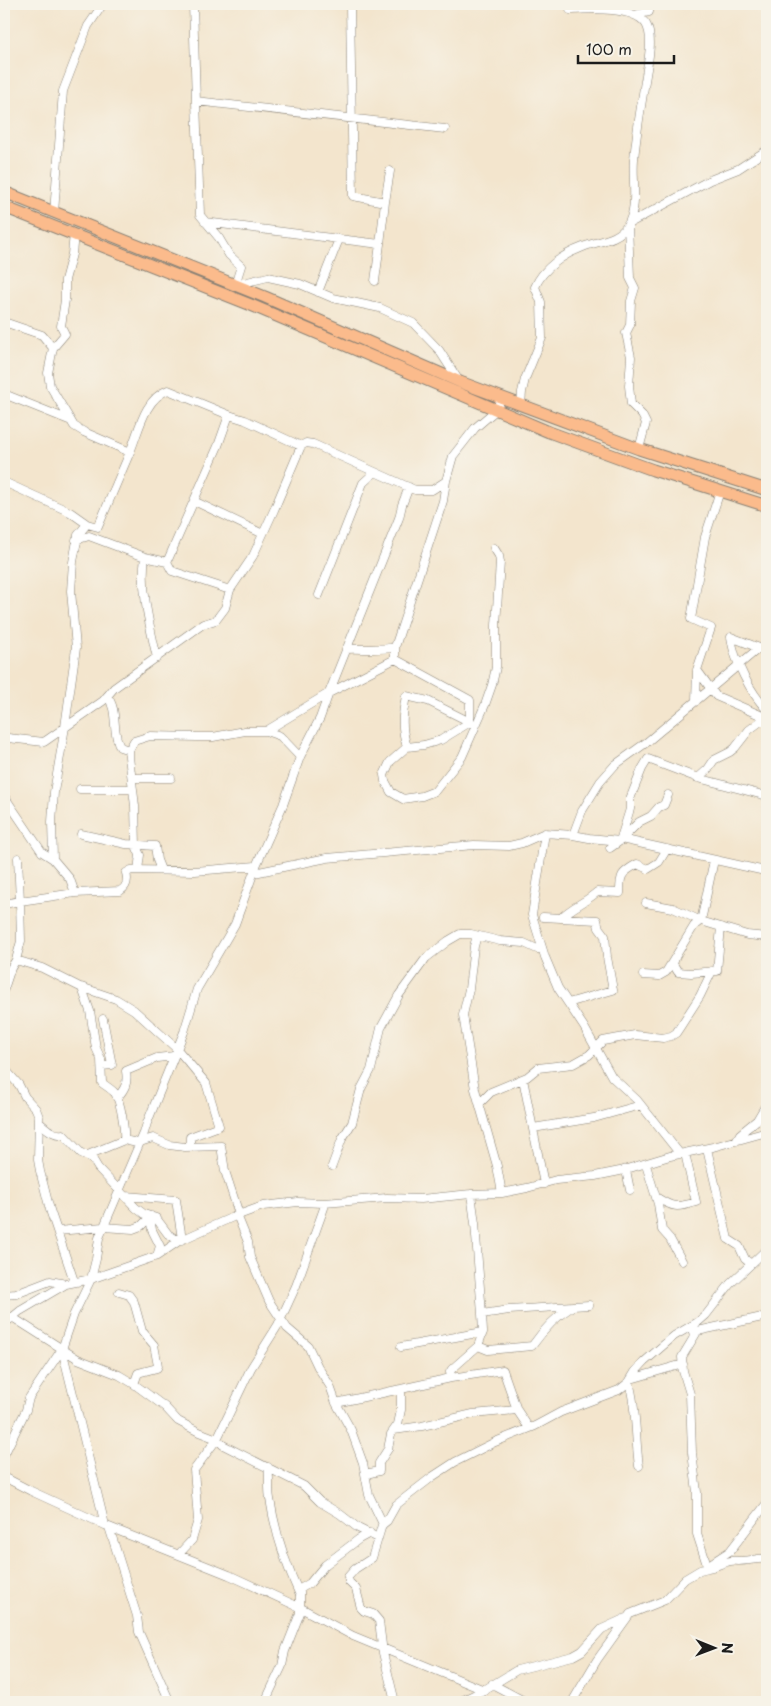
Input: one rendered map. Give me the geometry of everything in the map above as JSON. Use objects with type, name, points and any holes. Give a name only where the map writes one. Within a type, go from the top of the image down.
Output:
[{"type":"highway","points":[[4,192],[235,284],[460,382],[639,449],[767,490]]},
{"type":"highway","points":[[4,209],[74,234],[278,316],[496,410],[604,453],[767,506]]},
{"type":"highway","points":[[604,453],[610,438]]},
{"type":"street","points":[[54,213],[62,91],[88,26],[103,4]]},
{"type":"street","points":[[193,4],[200,215],[219,238],[229,256],[240,266],[235,284],[268,277],[300,284],[332,298],[380,308],[413,323],[439,350],[460,382]]},
{"type":"street","points":[[350,4],[353,196],[385,202]]},
{"type":"street","points":[[570,10],[593,9],[634,15],[649,12],[650,4]]},
{"type":"street","points":[[522,405],[525,379],[542,338],[542,302],[535,287],[538,278],[552,265],[570,253],[582,247],[608,240],[626,228],[633,213],[634,161],[650,35],[646,24],[634,15]]},
{"type":"street","points":[[196,101],[445,129]]},
{"type":"street","points":[[628,224],[710,180],[738,169],[767,150]]},
{"type":"street","points":[[375,281],[390,171]]},
{"type":"street","points":[[205,222],[380,244]]},
{"type":"street","points":[[628,224],[630,278],[635,288],[631,301],[630,325],[626,333],[631,356],[629,386],[631,404],[642,415],[646,423],[639,449]]},
{"type":"street","points":[[69,420],[50,386],[48,373],[53,348],[65,334],[61,326],[65,300],[65,280],[72,254],[74,234]]},
{"type":"street","points":[[318,292],[338,239]]},
{"type":"street","points":[[4,322],[42,335],[53,348]]},
{"type":"street","points":[[4,482],[70,512],[86,524],[98,527],[150,403],[161,392],[168,390],[245,420],[301,446]]},
{"type":"street","points":[[4,394],[69,420],[84,432],[130,452]]},
{"type":"street","points":[[395,659],[395,647],[443,501],[446,480],[453,456],[475,428],[496,410],[502,397]]},
{"type":"street","points":[[167,562],[230,414]]},
{"type":"street","points":[[4,740],[8,738],[44,742],[103,701],[114,688],[204,624],[216,620],[225,608],[230,590],[253,556],[301,446],[306,443],[313,444],[415,490],[432,490],[446,480]]},
{"type":"street","points":[[319,595],[363,483],[375,472]]},
{"type":"street","points":[[4,1455],[26,1410],[30,1396],[62,1349],[74,1314],[91,1279],[99,1238],[122,1193],[185,1029],[197,990],[234,924],[283,805],[300,757],[320,718],[366,604],[409,487]]},
{"type":"street","points":[[696,701],[697,670],[711,628],[691,620],[705,537],[720,491]]},
{"type":"street","points":[[194,501],[263,534]]},
{"type":"street","points":[[53,858],[52,822],[54,792],[66,727],[76,648],[72,591],[76,540],[80,530],[86,524]]},
{"type":"street","points":[[76,540],[89,536],[145,557],[167,562],[172,571],[230,590]]},
{"type":"street","points":[[473,724],[441,740],[407,747],[390,762],[384,775],[391,792],[404,799],[422,796],[435,791],[462,757],[473,724],[492,685],[496,666],[496,625],[500,562],[494,548]]},
{"type":"street","points":[[145,557],[143,567],[148,617],[157,658]]},
{"type":"street","points":[[763,649],[731,637],[739,665],[748,685],[767,710]]},
{"type":"street","points":[[346,650],[365,648],[382,650],[395,647]]},
{"type":"street","points":[[573,834],[582,811],[600,782],[615,766],[647,742],[739,665],[763,649]]},
{"type":"street","points":[[395,659],[470,700],[473,724]]},
{"type":"street","points":[[266,731],[329,693],[395,659]]},
{"type":"street","points":[[697,670],[716,696],[767,718]]},
{"type":"street","points":[[108,696],[114,704],[116,739],[120,747],[129,750]]},
{"type":"street","points":[[407,747],[402,731],[402,713],[406,696],[428,701],[473,724]]},
{"type":"street","points":[[698,778],[714,760],[735,748],[749,730],[761,721],[767,722]]},
{"type":"street","points":[[138,870],[140,855],[136,846],[129,750],[134,741],[150,736],[197,737],[245,731],[266,731],[280,736],[300,757]]},
{"type":"street","points":[[621,840],[630,809],[630,799],[648,759],[698,778],[767,796]]},
{"type":"street","points":[[132,778],[171,778]]},
{"type":"street","points":[[80,789],[133,788]]},
{"type":"street","points":[[610,848],[639,822],[651,816],[659,807],[664,805],[668,795]]},
{"type":"street","points":[[4,796],[42,852],[53,858],[70,879],[75,893]]},
{"type":"street","points":[[545,833],[532,915],[542,949],[558,988],[612,1077],[640,1105],[682,1154],[696,1202],[678,1207],[668,1205],[656,1197]]},
{"type":"street","points":[[4,904],[75,893],[120,891],[128,881],[126,873],[138,870],[255,870],[327,858],[474,845],[509,846],[522,843],[545,833],[573,834],[588,838],[621,840],[765,871],[767,868]]},
{"type":"street","points":[[81,834],[136,846],[155,846],[161,870]]},
{"type":"street","points":[[562,918],[571,909],[591,898],[597,892],[620,893],[621,876],[626,870],[637,864],[648,869],[660,862],[667,849]]},
{"type":"street","points":[[4,989],[10,968],[16,960],[21,941],[18,858]]},
{"type":"street","points":[[659,976],[666,972],[694,926],[701,921],[714,860]]},
{"type":"street","points":[[646,903],[673,908],[701,921],[767,938]]},
{"type":"street","points":[[543,917],[597,920],[599,928],[605,936],[606,957],[613,990],[568,1003]]},
{"type":"street","points":[[643,975],[659,976],[678,972],[717,971],[721,927]]},
{"type":"street","points":[[332,1166],[342,1139],[352,1123],[361,1089],[371,1070],[381,1028],[399,995],[426,958],[460,934],[524,943],[537,949],[542,949]]},
{"type":"street","points":[[477,936],[463,1015],[475,1089],[498,1166],[502,1193]]},
{"type":"street","points":[[675,958],[673,964],[678,972]]},
{"type":"street","points":[[16,960],[42,968],[80,987],[116,999],[134,1010],[206,1083],[220,1126],[190,1137],[190,1146]]},
{"type":"street","points":[[480,1103],[491,1092],[523,1079],[538,1068],[573,1064],[589,1055],[603,1041],[635,1035],[663,1038],[676,1033],[700,996],[712,971]]},
{"type":"street","points":[[80,987],[88,1002],[96,1048],[102,1059],[102,1083],[114,1092],[117,1098],[124,1130],[124,1140]]},
{"type":"street","points":[[102,1066],[112,1065],[103,1019]]},
{"type":"street","points":[[117,1098],[128,1080],[126,1071],[175,1052]]},
{"type":"street","points":[[4,1068],[36,1109],[40,1123],[38,1160],[70,1283]]},
{"type":"street","points":[[523,1079],[544,1184]]},
{"type":"street","points":[[736,1141],[740,1134],[757,1120],[767,1103]]},
{"type":"street","points":[[534,1128],[594,1118],[640,1105]]},
{"type":"street","points":[[40,1123],[54,1133],[62,1134],[81,1152],[92,1158],[98,1168],[136,1208],[158,1220],[168,1234],[180,1240]]},
{"type":"street","points":[[4,1295],[16,1294],[50,1281],[70,1283],[91,1279],[157,1256],[180,1240],[262,1206],[298,1202],[324,1203],[388,1198],[427,1199],[502,1193],[556,1180],[595,1176],[626,1170],[767,1132]]},
{"type":"street","points":[[88,1155],[124,1140],[140,1142],[152,1138],[165,1144],[222,1146],[226,1171],[238,1215],[259,1280],[271,1305],[292,1333],[308,1346],[330,1386],[336,1403],[352,1430],[366,1474],[369,1495],[383,1525],[372,1558],[355,1569],[348,1577],[349,1582],[356,1589],[361,1608],[373,1614],[379,1621],[382,1647],[395,1702]]},
{"type":"street","points":[[706,1149],[728,1239],[739,1246],[745,1259],[751,1264]]},
{"type":"street","points":[[646,1165],[656,1197],[662,1230],[670,1239],[682,1261]]},
{"type":"street","points":[[626,1170],[630,1190]]},
{"type":"street","points":[[122,1193],[176,1200],[180,1240]]},
{"type":"street","points":[[451,1378],[450,1372],[452,1369],[478,1346],[483,1332],[471,1194]]},
{"type":"street","points":[[178,1554],[192,1540],[198,1520],[194,1470],[217,1438],[251,1368],[278,1325],[296,1286],[324,1208],[324,1203]]},
{"type":"street","points":[[58,1231],[104,1227],[133,1228],[139,1227],[150,1217]]},
{"type":"street","points":[[150,1217],[152,1230],[160,1246],[157,1256]]},
{"type":"street","points":[[299,1593],[300,1590],[317,1577],[325,1565],[359,1539],[383,1525],[396,1505],[437,1473],[495,1442],[540,1424],[561,1412],[619,1390],[630,1380],[644,1362],[674,1336],[706,1315],[730,1284],[767,1248]]},
{"type":"street","points":[[4,1324],[20,1311],[70,1283]]},
{"type":"street","points":[[119,1292],[129,1296],[134,1302],[142,1332],[153,1342],[156,1352],[157,1368],[138,1373],[134,1384]]},
{"type":"street","points":[[482,1314],[509,1310],[590,1305]]},
{"type":"street","points":[[478,1346],[488,1350],[532,1346],[540,1334],[563,1312],[572,1307]]},
{"type":"street","points":[[674,1336],[767,1316]]},
{"type":"street","points":[[12,1317],[78,1359],[119,1375],[134,1384],[165,1406],[178,1421],[199,1432],[217,1438],[223,1445],[304,1486],[320,1502],[358,1528],[378,1538]]},
{"type":"street","points":[[401,1347],[483,1332]]},
{"type":"street","points":[[697,1332],[682,1357],[690,1394],[698,1534],[708,1568]]},
{"type":"street","points":[[62,1349],[107,1526],[137,1616],[139,1632],[170,1702]]},
{"type":"street","points":[[630,1380],[683,1364]]},
{"type":"street","points":[[336,1403],[451,1378],[503,1370],[517,1410],[529,1428]]},
{"type":"street","points":[[630,1380],[634,1402],[639,1466]]},
{"type":"street","points":[[366,1474],[379,1471],[379,1463],[388,1449],[391,1434],[398,1424],[401,1410],[401,1389]]},
{"type":"street","points":[[394,1430],[422,1426],[473,1414],[517,1410]]},
{"type":"street","points":[[264,1702],[282,1666],[285,1651],[299,1619],[301,1608],[299,1593],[288,1569],[276,1526],[270,1496],[268,1467]]},
{"type":"street","points":[[4,1476],[31,1491],[107,1526],[178,1554],[301,1608],[353,1636],[484,1690]]},
{"type":"street","points":[[708,1568],[713,1562],[730,1551],[767,1503]]},
{"type":"street","points":[[572,1702],[597,1660],[630,1614],[665,1600],[685,1580],[700,1570],[718,1567],[732,1560],[767,1559]]},
{"type":"street","points":[[459,1702],[484,1690],[517,1670],[573,1656],[582,1650],[602,1629],[628,1617]]},
{"type":"street","points":[[492,1684],[526,1702]]}]
